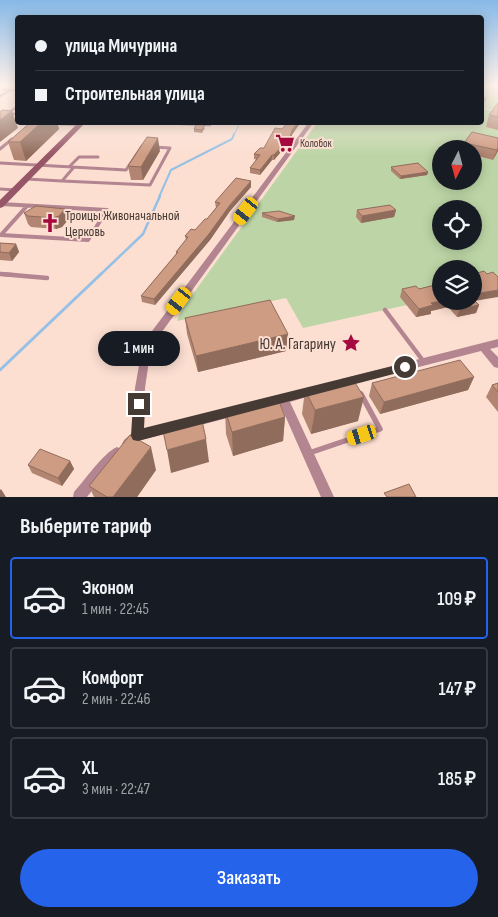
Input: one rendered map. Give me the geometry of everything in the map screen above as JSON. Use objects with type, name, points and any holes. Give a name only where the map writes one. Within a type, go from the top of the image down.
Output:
[{"type":"street","points":[[0,121],[15,122]]},
{"type":"street","points":[[0,205],[80,125]]},
{"type":"street","points":[[138,436],[140,388],[146,346],[310,125]]},
{"type":"street","points":[[79,497],[108,462],[138,436],[498,343]]},
{"type":"street","points":[[483,347],[498,364]]},
{"type":"street","points":[[282,399],[306,454],[328,497]]},
{"type":"lane","points":[[0,121],[15,108]]},
{"type":"lane","points":[[0,113],[15,114]]},
{"type":"lane","points":[[23,130],[28,125]]},
{"type":"lane","points":[[0,149],[15,136]]},
{"type":"lane","points":[[0,163],[126,170],[142,146],[170,148],[150,185],[26,179]]},
{"type":"lane","points":[[62,181],[79,157],[98,157]]},
{"type":"lane","points":[[0,189],[16,190]]},
{"type":"lane","points":[[0,205],[27,206],[107,210],[88,240],[1,235],[27,206]]},
{"type":"lane","points":[[0,274],[47,278]]},
{"type":"lane","points":[[385,310],[424,362]]},
{"type":"lane","points":[[306,454],[380,429],[353,380]]},
{"type":"green space","points":[[486,108],[498,108],[498,111]]},
{"type":"green space","points":[[484,109],[498,112],[498,285],[482,282],[482,260],[432,260],[432,289],[401,297],[407,305],[303,328],[286,298],[177,321],[182,309],[316,125],[484,125]]},
{"type":"building","points":[[494,108],[498,108],[498,117],[489,115]]},
{"type":"building","points":[[2,110],[12,111],[0,120],[0,112]]},
{"type":"building","points":[[28,125],[39,125],[20,142],[8,142]]},
{"type":"building","points":[[196,125],[205,125],[202,130],[194,129]]},
{"type":"building","points":[[285,125],[296,125],[290,137],[260,170],[250,168],[260,155],[254,154],[260,148],[264,148],[275,128],[282,129]]},
{"type":"building","points":[[472,132],[498,138],[498,147],[497,150],[482,147],[482,140],[466,140]]},
{"type":"building","points":[[147,137],[158,138],[141,167],[128,166]]},
{"type":"building","points":[[418,163],[428,172],[401,176],[391,167]]},
{"type":"building","points":[[236,178],[251,181],[154,299],[141,296],[178,252],[176,252],[188,237],[185,236],[191,229],[195,230],[207,219],[220,203],[215,202]]},
{"type":"building","points":[[390,205],[396,210],[362,216],[357,210]]},
{"type":"building","points":[[36,206],[65,209],[59,216],[53,218],[28,216],[24,213]]},
{"type":"building","points":[[279,211],[295,216],[278,219],[262,213]]},
{"type":"building","points":[[0,243],[16,244],[9,253],[0,252]]},
{"type":"building","points":[[482,272],[487,274],[493,272],[498,277],[498,290],[482,293]]},
{"type":"building","points":[[416,286],[419,289],[432,286],[432,305],[419,309],[402,289]]},
{"type":"building","points":[[270,300],[288,334],[196,356],[185,318]]},
{"type":"building","points":[[460,360],[474,377],[384,402],[372,383]]},
{"type":"building","points":[[352,378],[364,397],[315,410],[305,390]]},
{"type":"building","points":[[498,383],[498,392],[492,385]]},
{"type":"building","points":[[277,396],[285,417],[232,432],[225,410]]},
{"type":"building","points":[[201,416],[206,439],[167,450],[162,426]]},
{"type":"building","points":[[130,435],[151,447],[113,497],[107,497],[89,486]]},
{"type":"building","points":[[40,449],[70,461],[58,478],[28,465]]},
{"type":"building","points":[[409,484],[416,497],[387,497],[384,493]]},
{"type":"waterway","points":[[234,135],[239,125]]},
{"type":"waterway","points":[[159,197],[171,170],[232,139],[234,134]]},
{"type":"waterway","points":[[100,275],[143,234],[160,196]]},
{"type":"waterway","points":[[0,370],[101,274]]},
{"type":"place","name":"Колобок","points":[[285,143]]},
{"type":"place","name":"Троицы Живоначальной Церковь","points":[[50,223]]},
{"type":"place","name":"Ю. А. Гагарину","points":[[351,343]]},
{"type":"route","points":[[139,404],[138,436],[405,367]]}]
